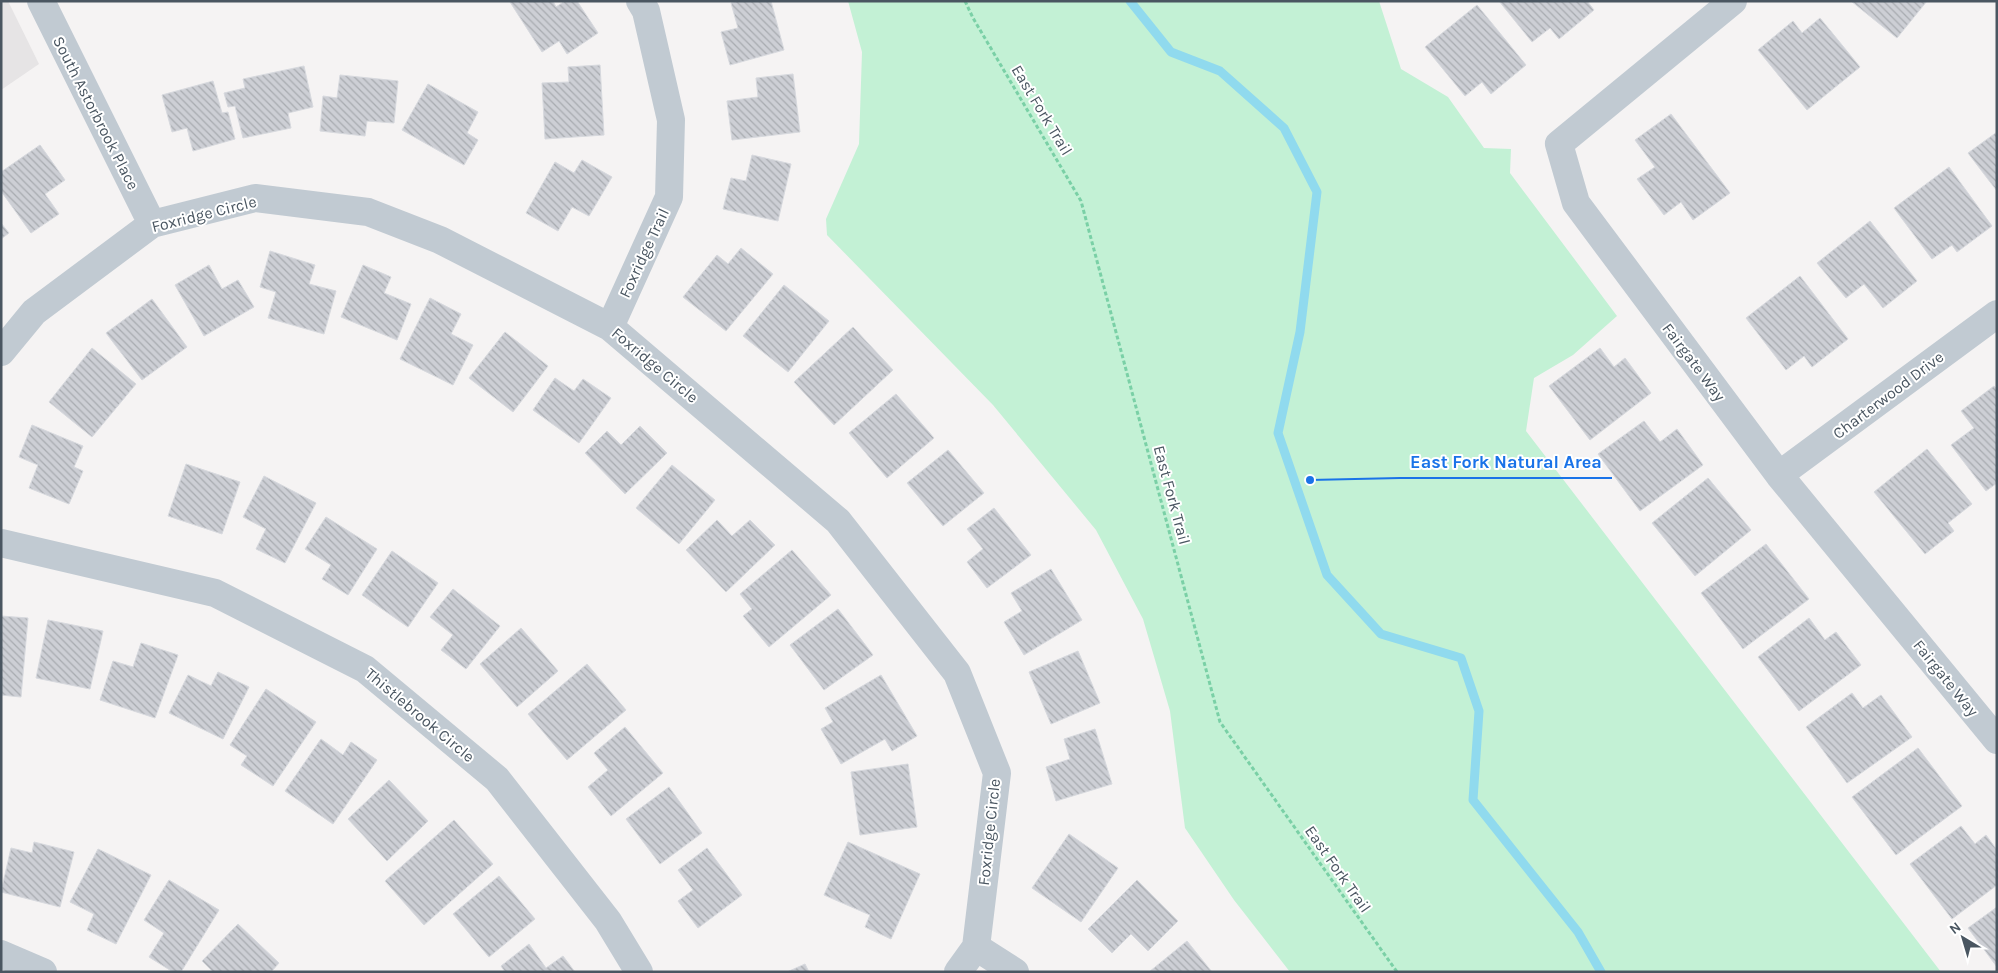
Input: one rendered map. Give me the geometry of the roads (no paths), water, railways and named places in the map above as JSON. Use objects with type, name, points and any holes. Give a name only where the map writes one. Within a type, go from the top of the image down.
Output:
[{"type":"street","name":"South Astorbrook Place","points":[[41,1],[152,224]]},
{"type":"street","name":"Foxridge Trail","points":[[610,327],[670,197],[671,120],[646,11],[640,1]]},
{"type":"street","name":"Fairgate Way","points":[[1733,1],[1559,144],[1576,203],[1779,475],[1997,740]]},
{"type":"street","name":"Foxridge Circle","points":[[1,352],[34,312],[152,224],[255,198],[368,212],[440,240],[610,327],[838,521],[957,673],[997,773],[976,946],[958,972]]},
{"type":"street","name":"Charterwood Drive","points":[[1779,475],[1997,314]]},
{"type":"street","name":"Thistlebrook Circle","points":[[1,543],[215,593],[365,669],[497,779],[608,921],[639,972]]},
{"type":"street","points":[[976,946],[1015,972]]},
{"type":"street","points":[[1,954],[43,972]]},
{"type":"waterway","points":[[1130,1],[1171,52],[1220,71],[1284,128],[1317,192],[1300,332],[1278,433],[1327,575],[1381,634],[1461,658],[1479,711],[1473,800],[1578,932],[1601,972]]},
{"type":"place","name":"East Fork Natural Area","points":[[1310,480]]}]
